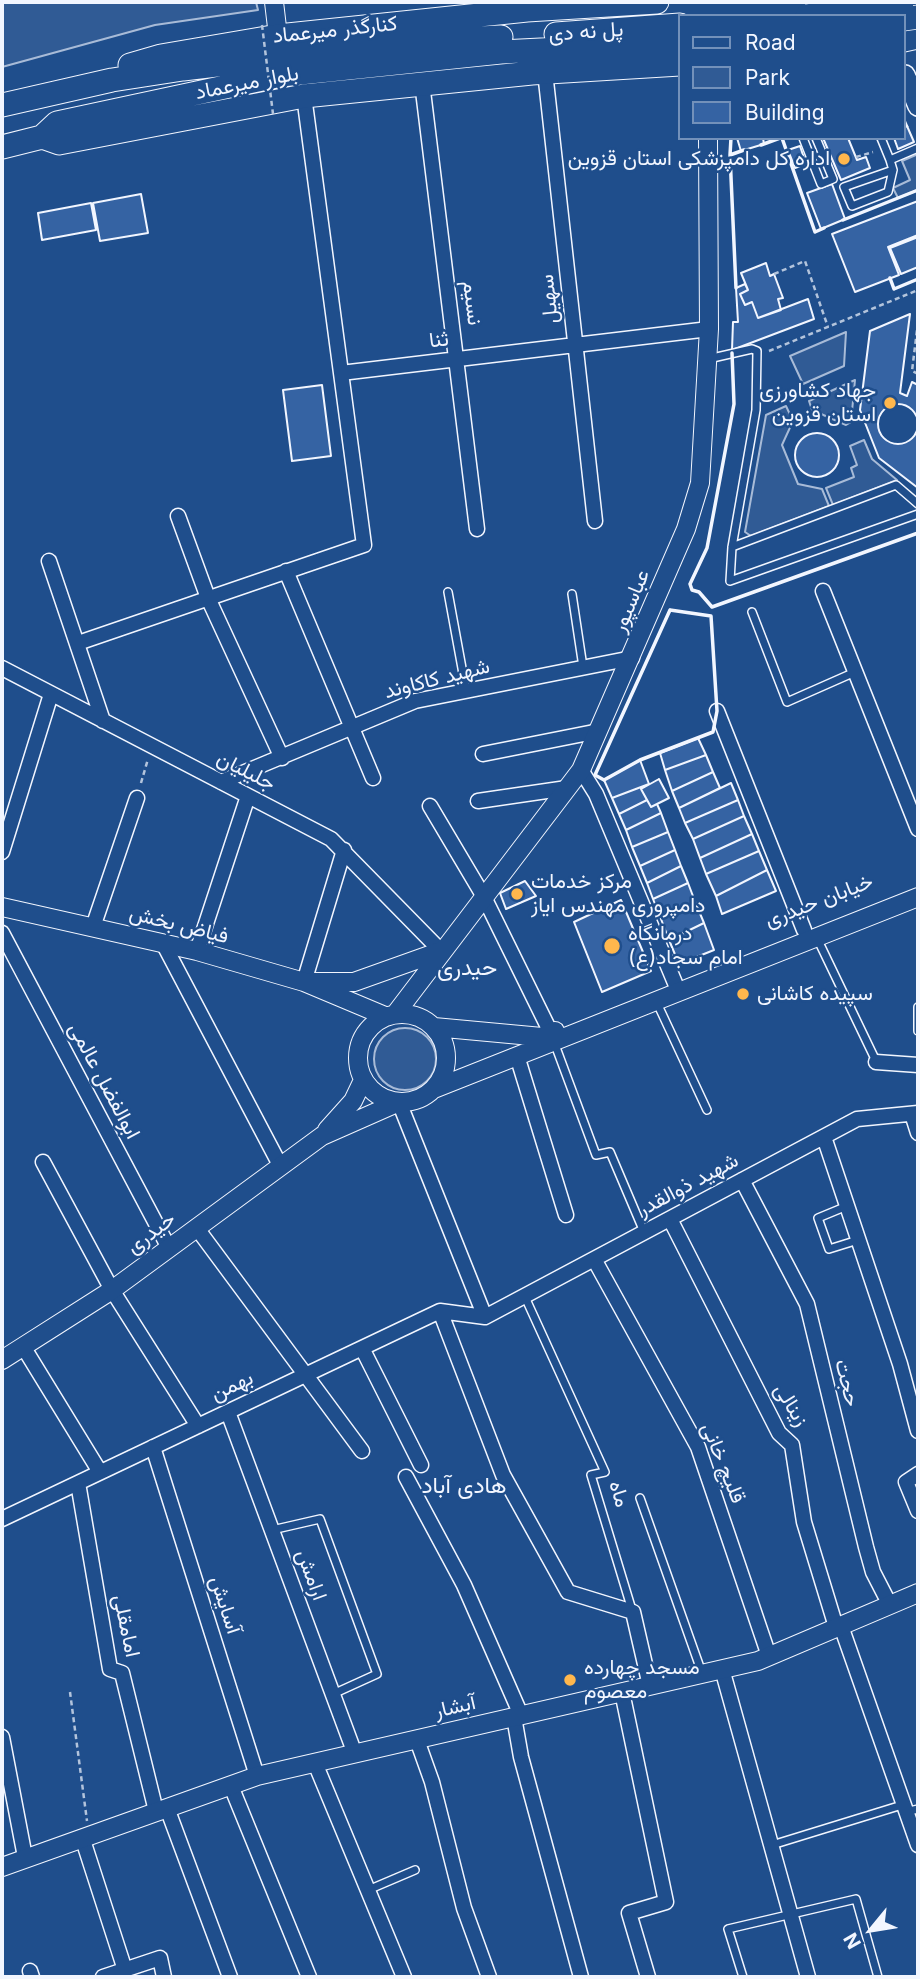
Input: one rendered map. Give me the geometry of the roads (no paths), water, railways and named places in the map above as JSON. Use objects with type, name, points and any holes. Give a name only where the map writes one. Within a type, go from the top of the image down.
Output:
[{"type":"main road","name":"کنارگذر میرعماد","points":[[11,102],[161,56],[270,30],[656,2]]},
{"type":"main road","points":[[840,2],[854,14]]},
{"type":"main road","points":[[821,14],[902,2],[913,34]]},
{"type":"main road","name":"پل نه دی","points":[[496,45],[678,25]]},
{"type":"main road","name":"بلوار میرعماد","points":[[11,102],[112,80],[279,56],[416,41],[496,45]]},
{"type":"main road","name":"پل نه دی","points":[[496,45],[678,43]]},
{"type":"main road","name":"بلوار میرعماد","points":[[2,147],[41,137],[57,123],[281,75],[496,45]]},
{"type":"main road","points":[[41,137],[59,143],[303,96],[545,72],[678,64]]},
{"type":"street","points":[[270,30],[274,2]]},
{"type":"street","name":"سهیل","points":[[545,72],[595,522]]},
{"type":"street","name":"نسیم","points":[[422,83],[477,528]]},
{"type":"street","points":[[78,643],[364,545],[303,96]]},
{"type":"street","name":"عباسپور","points":[[391,1015],[581,770],[686,529],[700,483],[709,329],[708,140]]},
{"type":"street","name":"ثنا","points":[[341,373],[709,329]]},
{"type":"street","points":[[178,516],[208,598],[282,758]]},
{"type":"street","points":[[49,561],[103,721]]},
{"type":"street","points":[[286,571],[373,778]]},
{"type":"street","points":[[823,591],[918,829]]},
{"type":"street","name":"شهید کاکاوند","points":[[221,782],[415,701],[632,658]]},
{"type":"street","name":"جلیلیان","points":[[2,668],[331,839],[441,951]]},
{"type":"street","points":[[2,852],[51,694]]},
{"type":"street","points":[[717,711],[810,933]]},
{"type":"street","points":[[483,754],[599,731]]},
{"type":"street","points":[[581,770],[596,793],[675,983]]},
{"type":"street","points":[[478,801],[567,788]]},
{"type":"street","points":[[197,951],[248,796]]},
{"type":"street","points":[[93,927],[137,798]]},
{"type":"street","points":[[430,806],[484,897],[548,1039]]},
{"type":"street","points":[[344,850],[304,982],[354,982],[441,951]]},
{"type":"street","name":"خیابان حیدری","points":[[548,1039],[675,983],[918,897]]},
{"type":"street","name":"فیاض بخش","points":[[2,907],[197,951],[304,982],[342,999],[391,1015]]},
{"type":"street","name":"ابوالفضل عالمی","points":[[2,933],[169,1248]]},
{"type":"street","name":"خیابان حیدری","points":[[548,1039],[655,999],[810,933]]},
{"type":"street","points":[[163,943],[280,1165]]},
{"type":"street","points":[[342,999],[365,1033]]},
{"type":"street","points":[[434,1089],[446,1065],[442,1038],[434,1027],[417,1016],[391,1015],[365,1033],[358,1056],[363,1080],[373,1091],[399,1102],[412,1102],[434,1089],[518,1059],[548,1039]]},
{"type":"street","points":[[434,1027],[548,1039]]},
{"type":"street","points":[[518,1059],[566,1215]]},
{"type":"street","points":[[876,1062],[918,1065]]},
{"type":"street","points":[[322,1136],[353,1101],[363,1080]]},
{"type":"street","points":[[322,1136],[399,1102]]},
{"type":"street","points":[[399,1102],[485,1317],[440,1311],[503,1475],[568,1592],[633,1612]]},
{"type":"street","points":[[915,1113],[918,1133]]},
{"type":"street","name":"شهید ذوالقدر","points":[[485,1317],[858,1119],[915,1113]]},
{"type":"street","name":"حیدری","points":[[2,1360],[112,1290],[322,1136]]},
{"type":"street","points":[[824,1137],[918,1431]]},
{"type":"street","points":[[43,1162],[112,1290],[198,1426]]},
{"type":"street","name":"حجت","points":[[742,1180],[807,1304],[866,1547],[873,1572],[890,1605]]},
{"type":"street","name":"زینالی","points":[[670,1219],[779,1433],[792,1445],[804,1522],[839,1627],[908,1808],[918,1845]]},
{"type":"street","points":[[196,1227],[362,1451]]},
{"type":"street","name":"قلیچ خانی","points":[[594,1259],[698,1447],[769,1656]]},
{"type":"street","name":"بهمن","points":[[2,1520],[440,1311]]},
{"type":"street","points":[[24,1348],[100,1472]]},
{"type":"street","points":[[362,1348],[421,1465]]},
{"type":"street","name":"ارامش","points":[[228,1412],[355,1754]]},
{"type":"street","name":"آسایش","points":[[153,1447],[257,1776]]},
{"type":"street","points":[[918,1474],[909,1477],[906,1482],[918,1511]]},
{"type":"street","points":[[406,1477],[464,1585],[517,1716],[524,1769],[581,1977]]},
{"type":"street","name":"امامقلی","points":[[78,1483],[110,1669],[122,1673],[162,1810]]},
{"type":"street","name":"آبشار","points":[[2,1867],[257,1776],[702,1674],[769,1656],[918,1592]]},
{"type":"street","name":"ماه","points":[[633,1612],[650,1686]]},
{"type":"street","points":[[722,1669],[808,1977]]},
{"type":"street","points":[[622,1692],[666,1902],[629,1913],[648,1977]]},
{"type":"street","points":[[2,1737],[25,1857]]},
{"type":"street","points":[[417,1740],[432,1782],[464,1908],[489,1977]]},
{"type":"street","points":[[315,1763],[404,1977]]},
{"type":"street","points":[[231,1786],[309,1977]]},
{"type":"street","points":[[162,1810],[230,1977]]},
{"type":"street","points":[[86,1836],[125,1970]]},
{"type":"street","points":[[103,1977],[160,1958],[164,1977]]},
{"type":"lane","points":[[804,140],[821,184],[833,179],[817,140]]},
{"type":"lane","points":[[882,140],[893,170],[888,192],[852,206],[844,187],[893,170]]},
{"type":"lane","points":[[890,160],[918,148]]},
{"type":"lane","points":[[707,359],[752,349],[757,351],[757,410],[732,547],[730,582],[918,514]]},
{"type":"lane","points":[[732,547],[896,485],[918,504]]},
{"type":"lane","points":[[448,592],[466,691]]},
{"type":"lane","points":[[572,593],[583,668]]},
{"type":"lane","points":[[752,612],[787,702],[855,672]]},
{"type":"lane","points":[[810,933],[876,1062]]},
{"type":"lane","points":[[655,999],[707,1110]]},
{"type":"lane","points":[[918,1007],[918,1031]]},
{"type":"lane","points":[[548,1039],[596,1155],[610,1152],[644,1232]]},
{"type":"lane","points":[[847,1206],[818,1219],[829,1249],[859,1240]]},
{"type":"lane","name":"ماه","points":[[524,1296],[605,1472],[591,1475],[633,1612]]},
{"type":"lane","points":[[640,1499],[702,1674]]},
{"type":"lane","points":[[272,1530],[320,1519],[377,1674],[333,1694]]},
{"type":"lane","points":[[772,1845],[908,1808]]},
{"type":"lane","points":[[368,1890],[415,1870]]},
{"type":"lane","points":[[743,1977],[728,1929],[856,1899],[878,1977]]},
{"type":"place","name":"اداره کل دامپزشکی استان قزوین","points":[[844,159]]},
{"type":"place","name":"جهاد کشاورزی استان قزوین","points":[[890,403]]},
{"type":"place","name":"مرکز خدمات دامپروری مهندس ایاز","points":[[517,894]]},
{"type":"place","name":"درمانگاه امام سجاد(ع)","points":[[612,946]]},
{"type":"place","name":"سپیده کاشانی","points":[[743,994]]},
{"type":"place","name":"مسجد چهارده معصوم","points":[[570,1680]]},
{"type":"district","name":"حیدری","points":[[467,968]]},
{"type":"district","name":"هادی آباد","points":[[464,1486]]}]
